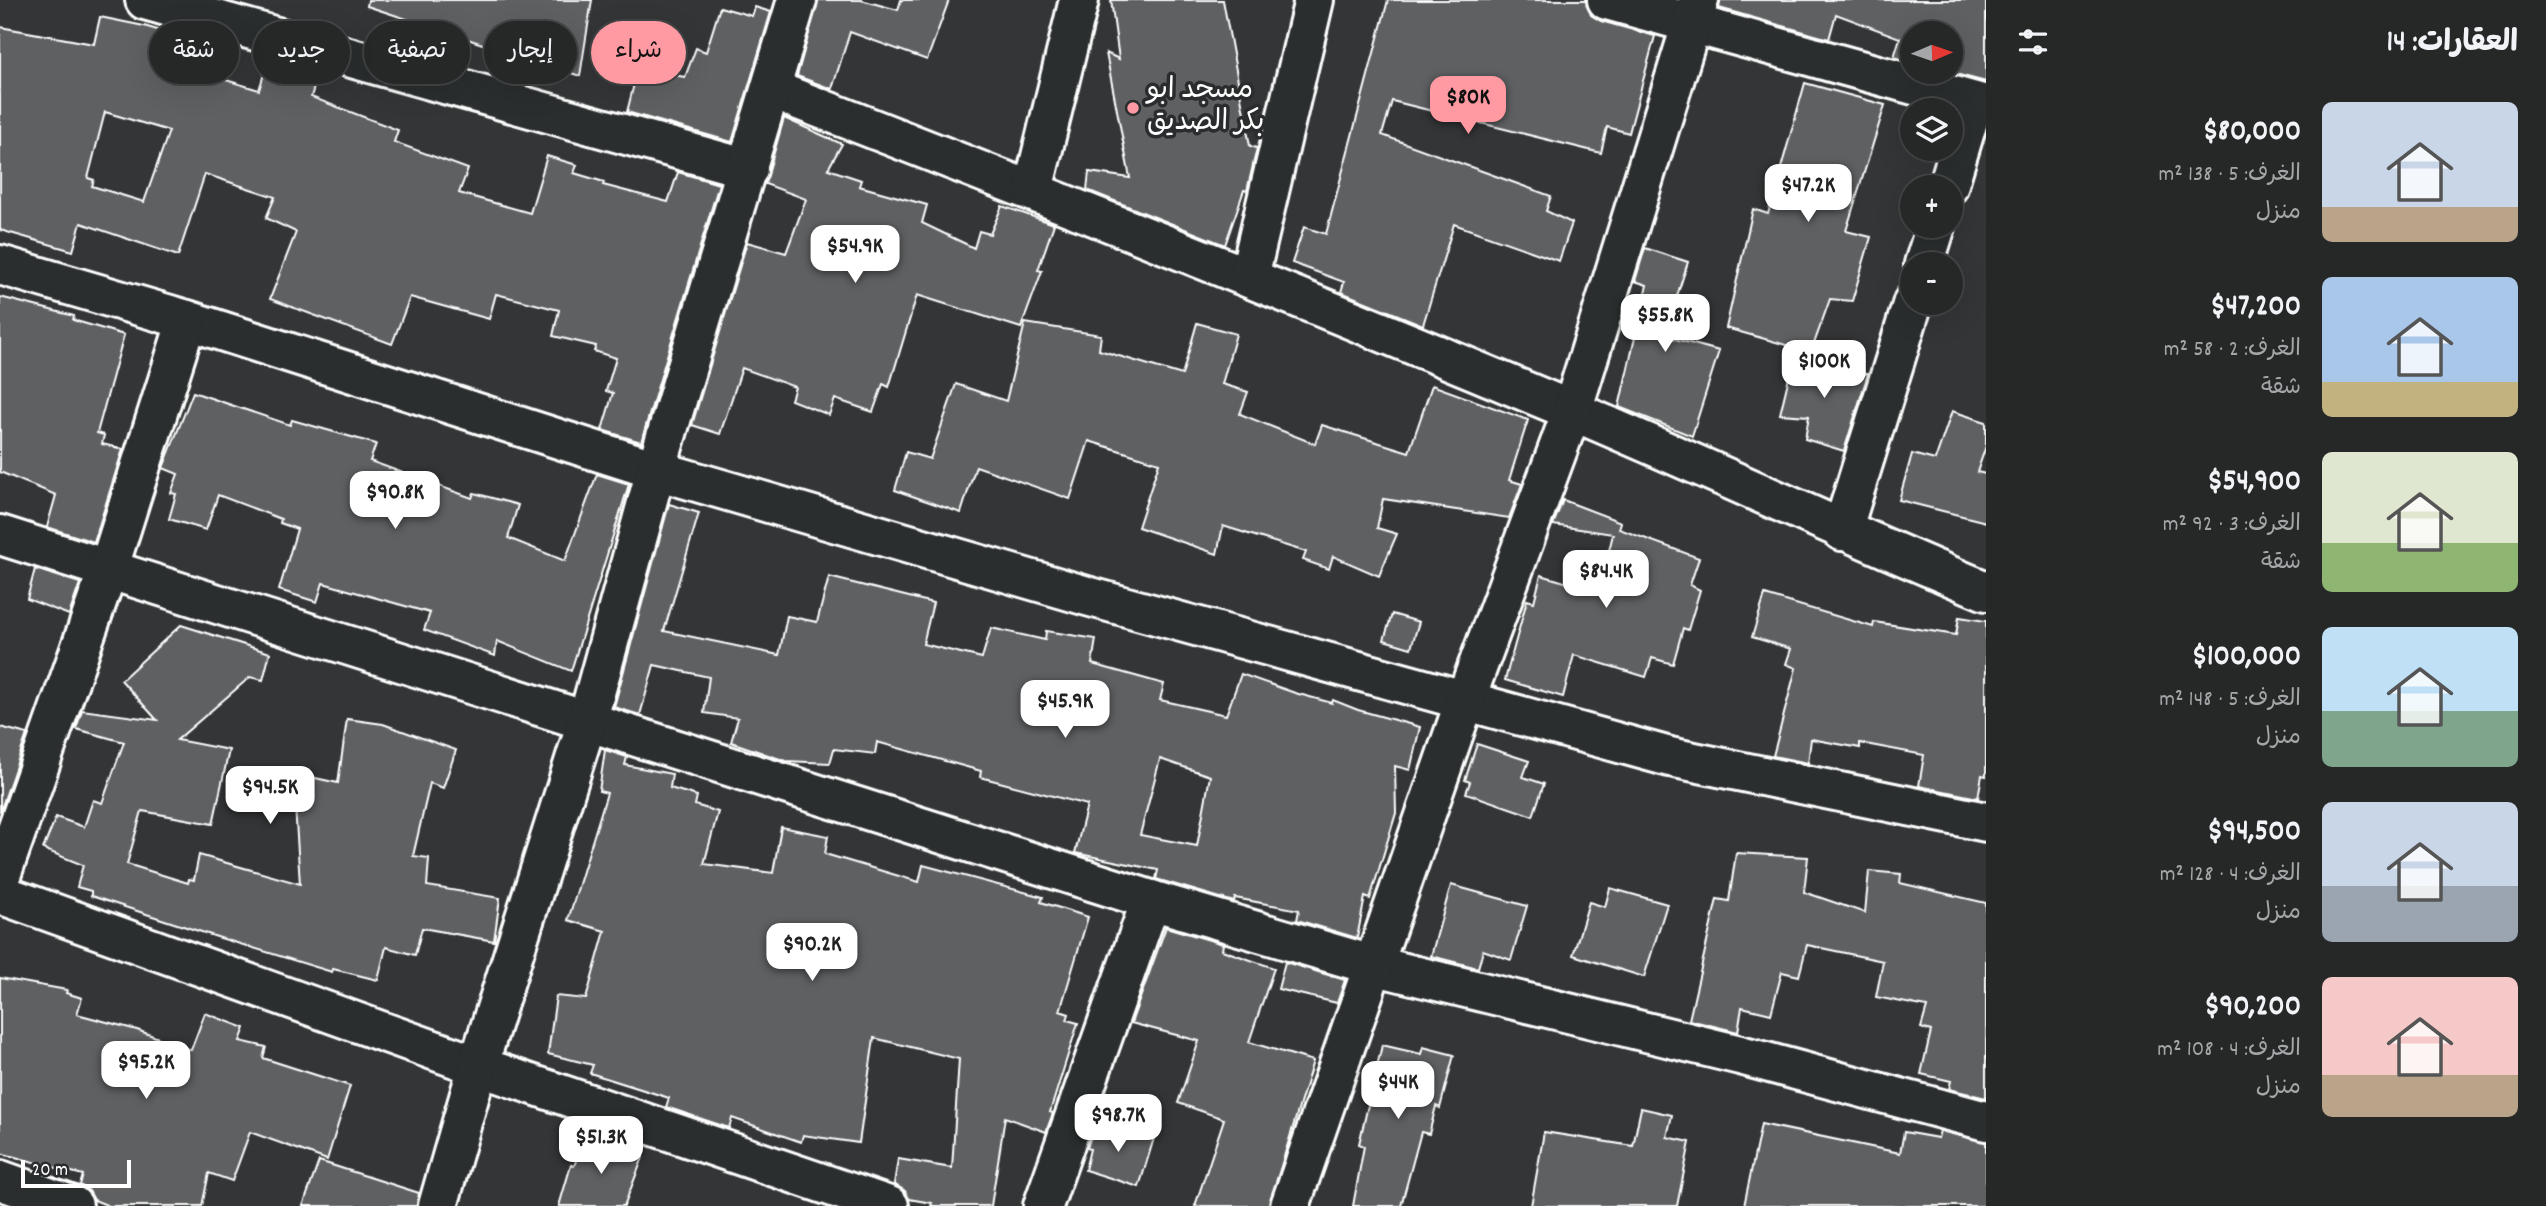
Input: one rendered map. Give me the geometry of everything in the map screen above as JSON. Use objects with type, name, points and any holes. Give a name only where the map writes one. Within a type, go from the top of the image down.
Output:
[{"type":"street","points":[[145,0],[748,169]]},
{"type":"street","points":[[438,1206],[478,1066],[587,722],[656,470],[773,90],[797,0]]},
{"type":"street","points":[[1033,190],[1079,0]]},
{"type":"street","points":[[1249,277],[1314,0]]},
{"type":"street","points":[[1607,0],[1695,13],[1980,105],[1953,175]]},
{"type":"street","points":[[1290,1206],[1466,698],[1572,411],[1695,13]]},
{"type":"street","points":[[773,90],[1249,277],[1572,411],[1842,531],[1986,591]]},
{"type":"street","points":[[0,265],[187,320],[656,470],[1087,596],[1466,698],[1670,757],[1986,822]]},
{"type":"street","points":[[1842,531],[1909,315]]},
{"type":"street","points":[[0,878],[108,570],[187,320]]},
{"type":"street","points":[[0,535],[1151,900],[1372,965],[1740,1055],[1986,1121]]},
{"type":"street","points":[[0,894],[478,1066],[889,1206]]},
{"type":"street","points":[[1043,1206],[1151,900]]},
{"type":"street","points":[[0,1180],[73,1206]]},
{"type":"building","points":[[368,0],[592,0],[580,76],[577,75],[577,21],[484,21],[484,44],[470,40],[470,21],[413,21],[367,6]]},
{"type":"building","points":[[818,0],[861,0],[898,10],[901,0],[949,0],[927,60],[850,32],[832,89],[797,76]]},
{"type":"building","points":[[1111,0],[1223,0],[1250,146],[1257,148],[1247,191],[1244,190],[1225,245],[1087,190],[1089,172],[1130,178],[1106,53],[1119,59]]},
{"type":"building","points":[[1388,0],[1586,0],[1591,15],[1601,21],[1655,36],[1629,133],[1607,127],[1601,153],[1392,101],[1382,135],[1551,196],[1546,211],[1572,223],[1559,261],[1454,224],[1423,325],[1341,292],[1344,282],[1292,263],[1304,227],[1326,234]]},
{"type":"building","points":[[1720,0],[1986,0],[1986,82],[1964,76],[1964,21],[1900,21],[1900,38],[1836,14],[1829,39],[1719,8]]},
{"type":"building","points":[[720,7],[752,16],[755,7],[771,12],[732,142],[627,112],[634,84],[686,84],[686,74],[696,48],[706,52]]},
{"type":"building","points":[[100,17],[149,27],[149,84],[239,84],[259,90],[261,84],[315,84],[311,97],[398,130],[394,142],[468,169],[459,193],[530,213],[547,156],[577,165],[574,173],[604,182],[603,185],[668,202],[678,172],[719,184],[641,442],[602,430],[613,393],[606,391],[616,358],[594,351],[596,346],[553,336],[559,310],[496,294],[489,319],[410,297],[392,344],[270,299],[296,232],[266,218],[275,197],[205,174],[178,256],[81,223],[73,251],[0,230],[0,27],[94,44]],"holes":[[[105,112],[169,131],[144,202],[92,186],[94,180],[88,178]]]},
{"type":"building","points":[[1900,38],[1900,59],[1894,57]]},
{"type":"building","points":[[1805,83],[1885,105],[1846,231],[1871,237],[1852,301],[1830,299],[1811,352],[1726,328],[1753,209],[1768,214]]},
{"type":"building","points":[[784,118],[842,144],[828,169],[861,180],[859,186],[927,205],[922,223],[974,248],[979,231],[990,234],[1002,206],[1054,224],[1038,270],[1042,271],[1021,328],[917,295],[889,387],[883,384],[873,412],[835,399],[829,415],[791,400],[795,387],[742,368],[720,434],[692,425],[747,242],[786,253],[806,199],[765,184]]},
{"type":"building","points":[[1645,248],[1688,262],[1664,336],[1719,351],[1692,436],[1619,407],[1647,285],[1635,281]]},
{"type":"building","points":[[0,297],[74,316],[73,320],[124,335],[97,433],[104,435],[102,444],[123,449],[94,542],[47,527],[56,495],[0,472]]},
{"type":"building","points":[[1025,323],[1101,335],[1099,350],[1182,375],[1197,323],[1236,334],[1222,384],[1248,392],[1240,414],[1315,444],[1322,425],[1409,452],[1432,385],[1528,420],[1509,480],[1522,484],[1509,518],[1383,499],[1377,528],[1397,534],[1379,576],[1333,556],[1329,569],[1303,560],[1306,552],[1223,526],[1217,554],[1138,527],[1159,463],[1089,441],[1070,499],[976,466],[961,513],[895,490],[906,452],[930,459],[956,384],[1006,401]]},
{"type":"building","points":[[1795,352],[1844,371],[1868,374],[1844,451],[1805,439],[1809,416],[1780,414]]},
{"type":"building","points":[[193,392],[290,425],[292,420],[376,444],[370,461],[472,498],[474,493],[518,505],[508,538],[565,561],[597,474],[629,484],[571,671],[497,641],[495,656],[424,630],[430,613],[323,583],[317,602],[279,590],[297,529],[280,523],[281,519],[218,495],[206,530],[169,519],[176,494],[171,493],[178,474],[163,468]]},
{"type":"building","points":[[1952,411],[1986,422],[1986,446],[1977,472],[1986,474],[1986,522],[1899,500],[1912,454],[1935,460]]},
{"type":"building","points":[[1563,500],[1621,522],[1619,529],[1699,558],[1690,585],[1700,590],[1688,630],[1683,628],[1673,664],[1652,658],[1646,677],[1574,655],[1563,697],[1505,680],[1527,600],[1534,602],[1541,575],[1599,592],[1613,534],[1553,525]]},
{"type":"building","points":[[669,504],[699,513],[664,631],[779,655],[787,616],[817,622],[829,577],[933,603],[923,644],[982,658],[991,628],[1045,640],[1046,631],[1096,639],[1092,664],[1164,684],[1160,700],[1226,715],[1241,674],[1295,693],[1332,703],[1333,700],[1358,710],[1420,727],[1410,770],[1395,766],[1396,813],[1370,899],[1365,897],[1357,938],[1297,920],[1299,910],[1235,898],[1234,902],[1156,879],[1158,870],[1075,853],[1087,805],[980,777],[981,771],[877,742],[875,754],[834,749],[830,763],[786,761],[731,742],[738,718],[704,713],[709,677],[654,665],[640,715],[614,707]],"holes":[[[1160,759],[1210,776],[1197,846],[1140,835]]]},
{"type":"building","points":[[35,569],[80,583],[69,615],[27,599]]},
{"type":"building","points":[[1765,595],[1873,627],[1874,622],[1956,635],[1959,617],[1986,621],[1986,776],[1982,775],[1978,798],[1919,786],[1924,755],[1860,743],[1860,748],[1811,739],[1808,763],[1773,756],[1796,668],[1786,664],[1791,649],[1752,637]]},
{"type":"building","points":[[1392,614],[1419,622],[1411,648],[1384,640]]},
{"type":"building","points":[[181,625],[270,653],[263,680],[250,677],[177,740],[229,750],[213,824],[142,811],[127,864],[188,883],[189,879],[194,880],[199,855],[300,884],[294,790],[297,774],[338,783],[347,719],[383,724],[456,750],[443,788],[430,783],[413,856],[429,858],[427,886],[500,898],[494,941],[422,928],[415,955],[386,947],[378,980],[333,969],[332,972],[217,937],[91,896],[91,891],[77,887],[83,865],[43,849],[56,817],[84,827],[93,800],[102,803],[124,742],[76,729],[82,710],[157,720],[121,680]]},
{"type":"building","points":[[0,727],[27,734],[0,812]]},
{"type":"building","points":[[1477,744],[1529,761],[1523,777],[1544,784],[1533,816],[1466,793],[1470,782],[1465,780]]},
{"type":"building","points":[[605,750],[627,757],[625,765],[672,774],[670,788],[697,796],[695,805],[718,812],[704,864],[773,873],[781,827],[828,836],[825,854],[919,882],[923,865],[1043,897],[1041,902],[1088,917],[1060,1011],[1069,1014],[1067,1020],[1078,1023],[1050,1112],[1053,1113],[1046,1132],[1005,1117],[991,1206],[931,1206],[932,1203],[909,1199],[905,1191],[894,1184],[898,1159],[952,1168],[959,1059],[874,1038],[859,1143],[803,1135],[801,1142],[732,1118],[729,1128],[666,1107],[669,1098],[590,1073],[593,1065],[548,1054],[556,996],[586,999],[605,931],[568,920],[607,793],[599,791]]},
{"type":"building","points":[[1736,853],[1808,857],[1804,892],[1865,913],[1869,871],[1901,874],[1900,883],[1986,903],[1986,1098],[1949,1089],[1951,1081],[1921,1074],[1931,1031],[1921,1028],[1927,1007],[1876,997],[1883,961],[1807,945],[1799,976],[1782,972],[1771,1014],[1742,1007],[1738,1032],[1689,1020],[1717,899],[1729,901]]},
{"type":"building","points":[[1451,885],[1527,906],[1511,960],[1483,950],[1478,968],[1431,956]]},
{"type":"building","points":[[1610,888],[1667,904],[1644,977],[1573,955],[1589,902],[1605,907]]},
{"type":"building","points":[[1166,927],[1223,944],[1222,950],[1274,968],[1249,1042],[1313,1061],[1269,1206],[1195,1206],[1224,1119],[1178,1103],[1199,1041],[1131,1023]]},
{"type":"building","points":[[1285,962],[1345,980],[1337,1003],[1278,989]]},
{"type":"building","points":[[0,978],[67,990],[66,993],[82,998],[77,1014],[137,1030],[191,1050],[205,1013],[245,1028],[240,1041],[266,1047],[263,1058],[350,1086],[327,1160],[250,1132],[232,1181],[209,1173],[202,1206],[109,1206],[94,1200],[89,1191],[80,1185],[83,1175],[0,1153]]},
{"type":"building","points":[[1382,1045],[1421,1054],[1423,1047],[1454,1055],[1440,1108],[1436,1106],[1429,1134],[1421,1132],[1401,1206],[1353,1206],[1364,1146],[1359,1144]]},
{"type":"building","points":[[1641,1108],[1672,1115],[1667,1137],[1690,1142],[1677,1206],[1531,1206],[1544,1132],[1633,1146]]},
{"type":"building","points":[[1095,1124],[1154,1138],[1139,1187],[1085,1170],[1090,1149],[1087,1148]]},
{"type":"building","points":[[1761,1124],[1900,1153],[1904,1132],[1938,1138],[1940,1131],[1986,1142],[1986,1206],[1744,1206]]},
{"type":"building","points":[[586,1135],[643,1157],[624,1206],[559,1206],[571,1165],[574,1166]]},
{"type":"building","points":[[319,1161],[419,1193],[417,1206],[303,1206]]},
{"type":"place","name":"مسجد ابو بكر الصديق","points":[[1133,108]]}]
